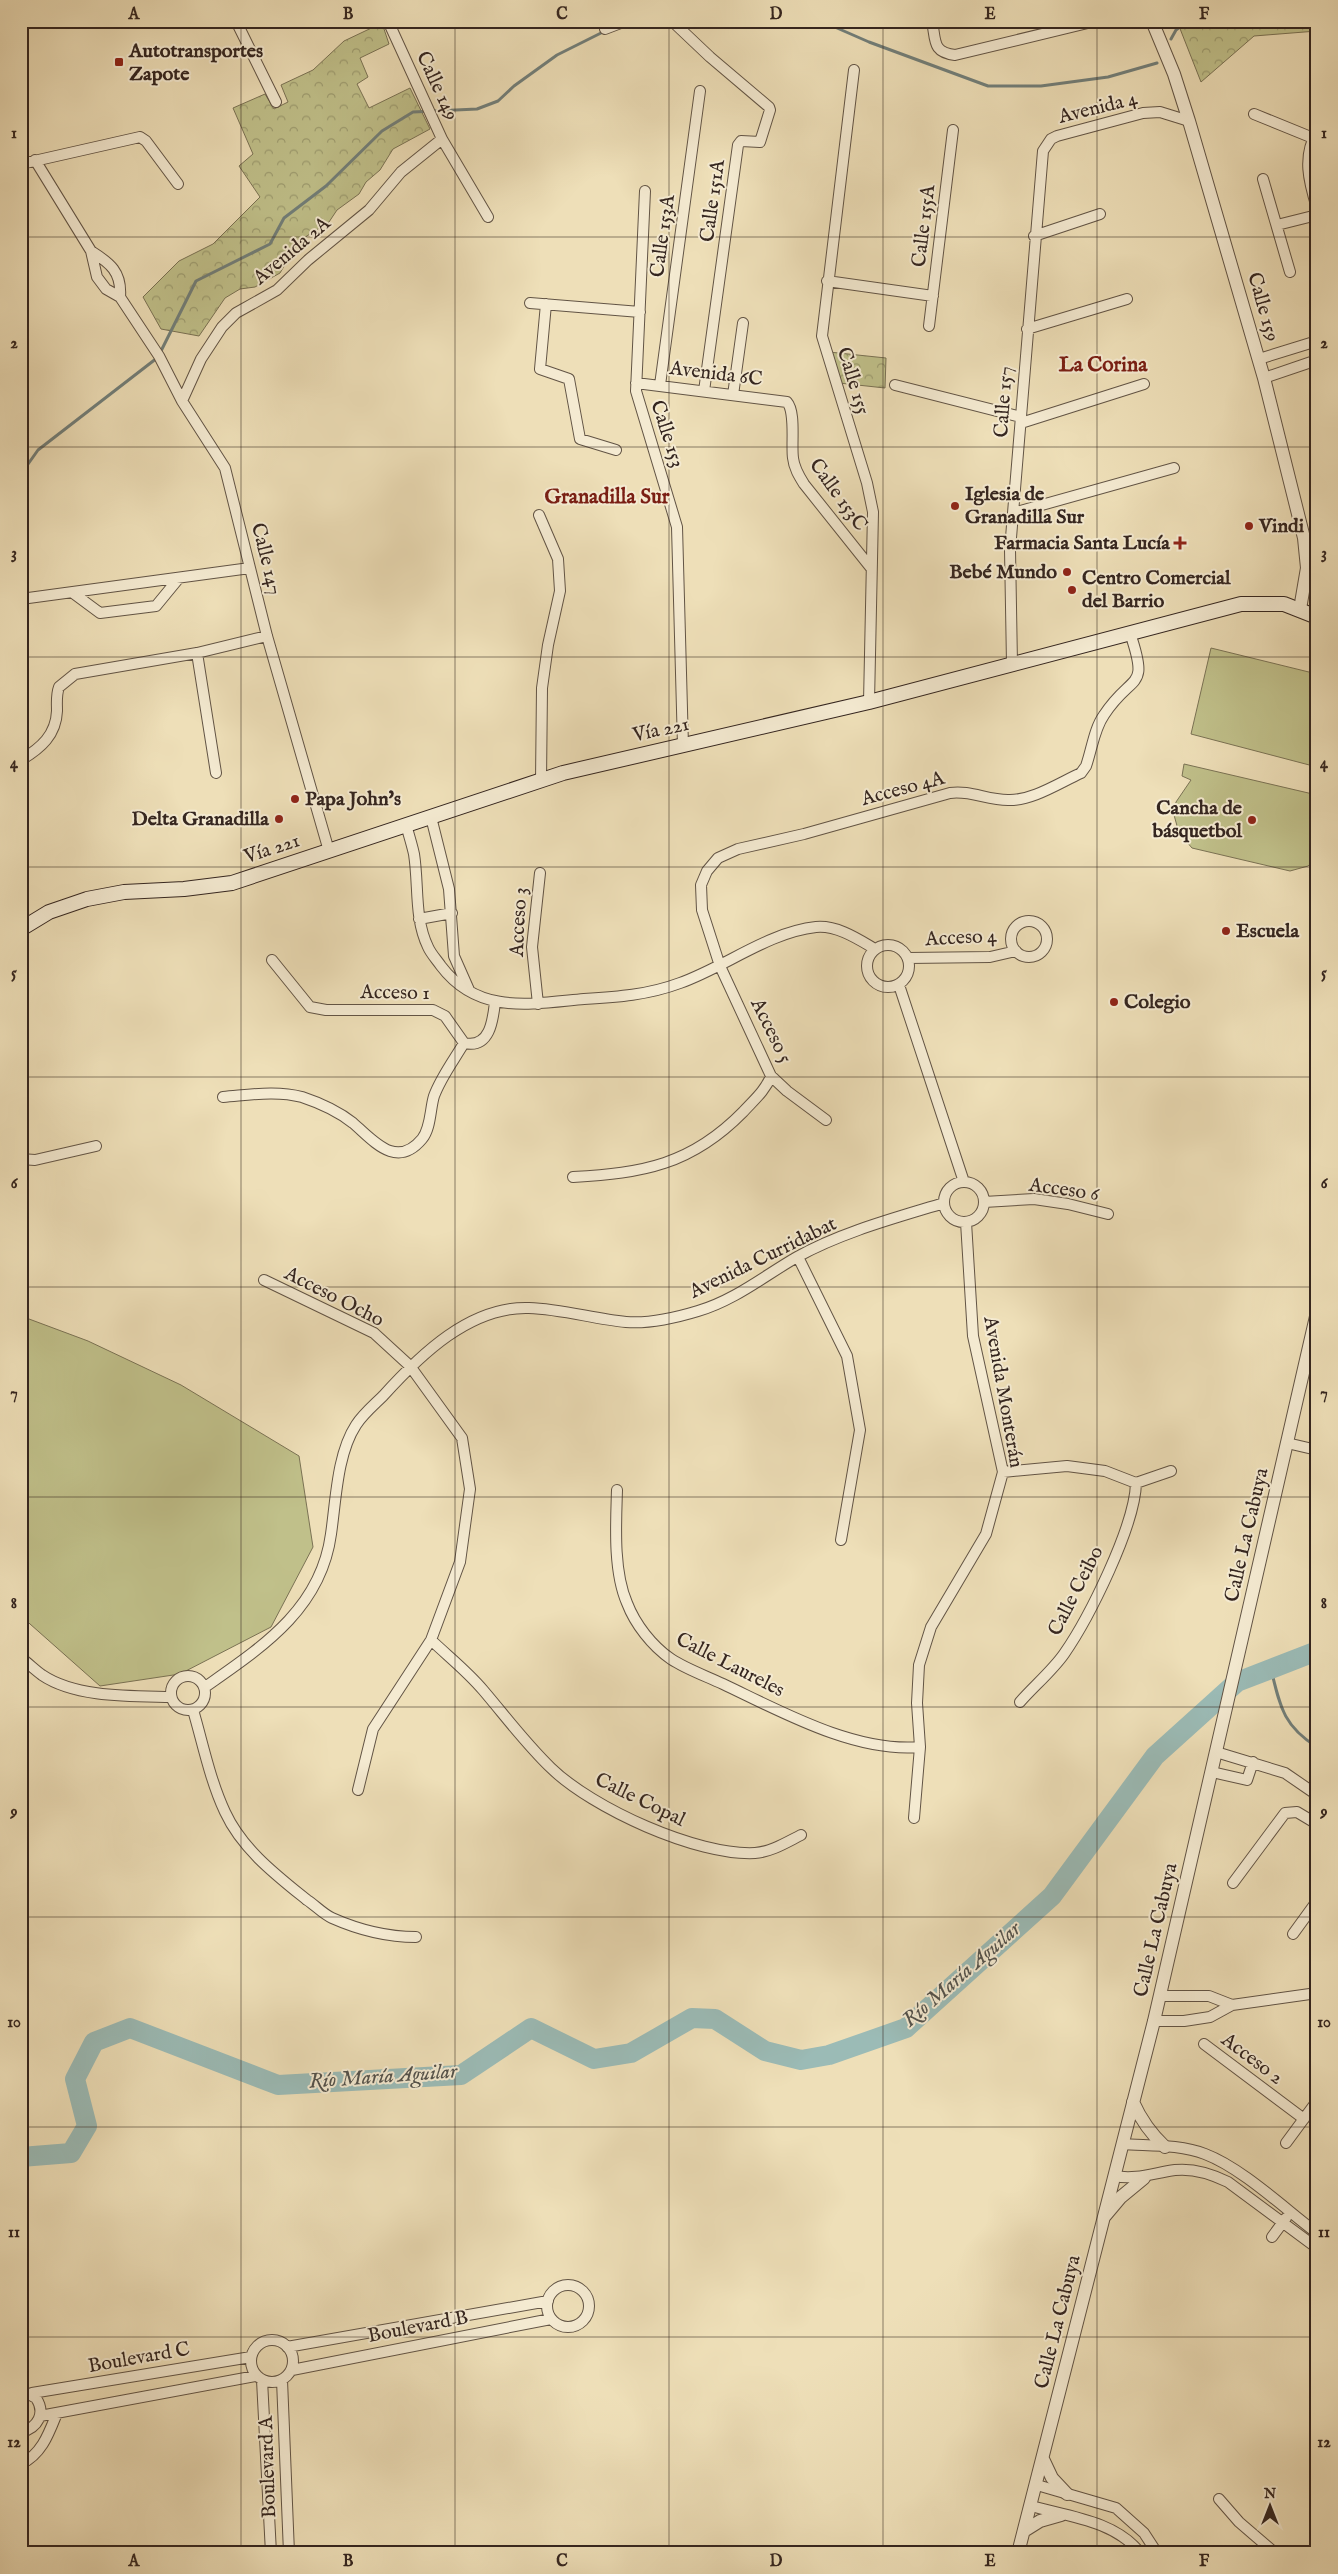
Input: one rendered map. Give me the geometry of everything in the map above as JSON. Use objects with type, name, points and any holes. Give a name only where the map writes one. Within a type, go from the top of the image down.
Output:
[{"type":"main road","name":"Vía 221","points":[[21,929],[49,912],[87,899],[124,892],[184,889],[232,883],[541,780],[624,758],[869,702],[1241,604],[1284,604],[1317,617]]},
{"type":"street","points":[[236,21],[276,102]]},
{"type":"street","name":"Calle 149","points":[[388,21],[442,139],[488,218]]},
{"type":"street","points":[[605,29],[626,21]]},
{"type":"street","name":"Calle 151A","points":[[672,21],[710,58],[769,107],[770,110],[760,142],[746,140],[741,141],[738,145],[704,391]]},
{"type":"street","points":[[932,21],[936,47],[943,54],[955,55],[1096,21]]},
{"type":"street","name":"Calle 159","points":[[1152,21],[1174,74],[1189,121],[1264,378],[1304,538],[1307,568],[1300,609]]},
{"type":"street","name":"Calle 155","points":[[854,70],[827,281],[822,336],[867,483],[874,512],[871,568],[869,702]]},
{"type":"street","name":"Calle 153A","points":[[660,385],[700,91]]},
{"type":"street","name":"Avenida 4","points":[[1046,144],[1057,136],[1144,113],[1160,112],[1189,121]]},
{"type":"street","points":[[1254,114],[1315,135],[1308,160],[1308,178],[1317,208]]},
{"type":"street","name":"Calle 155A","points":[[929,326],[953,130]]},
{"type":"street","points":[[21,164],[140,137],[146,141],[178,184]]},
{"type":"street","name":"Avenida 2A","points":[[182,401],[201,359],[222,327],[236,313],[277,290],[308,260],[369,210],[400,172],[442,139]]},
{"type":"street","name":"Calle 157","points":[[1012,664],[1010,550],[1012,513],[1021,420],[1040,159],[1046,144]]},
{"type":"street","points":[[35,160],[91,251],[97,277],[106,289],[120,297]]},
{"type":"street","points":[[1263,179],[1290,272]]},
{"type":"street","name":"Calle 153","points":[[645,191],[636,383],[637,401],[678,533],[683,746]]},
{"type":"street","points":[[1034,236],[1100,214]]},
{"type":"street","points":[[1277,226],[1317,215]]},
{"type":"street","points":[[91,251],[110,263],[119,276],[120,297]]},
{"type":"street","points":[[827,281],[933,296]]},
{"type":"street","name":"Calle 147","points":[[120,297],[159,356],[182,401],[225,468],[267,636],[329,851]]},
{"type":"street","points":[[1027,329],[1127,299]]},
{"type":"street","points":[[530,303],[640,312]]},
{"type":"street","points":[[546,304],[540,369],[568,378],[580,439],[616,450]]},
{"type":"street","points":[[734,395],[743,323]]},
{"type":"street","points":[[1259,359],[1317,341]]},
{"type":"street","points":[[1264,378],[1317,360]]},
{"type":"street","name":"Avenida 6C","points":[[636,383],[784,400],[790,405]]},
{"type":"street","points":[[895,385],[1021,420],[1144,384]]},
{"type":"street","name":"Calle 153C","points":[[790,405],[792,454],[796,469],[804,484],[871,568]]},
{"type":"street","points":[[1012,513],[1174,468]]},
{"type":"street","points":[[538,515],[558,560],[560,591],[548,645],[542,688],[541,780]]},
{"type":"street","points":[[21,599],[250,568]]},
{"type":"street","points":[[73,593],[100,613],[156,606],[179,578]]},
{"type":"street","name":"Acceso 4A","points":[[720,966],[702,910],[702,885],[707,871],[718,858],[738,849],[804,834],[950,794],[963,792],[1003,800],[1027,797],[1081,772],[1086,766],[1103,716],[1137,680],[1140,670],[1130,633]]},
{"type":"street","points":[[21,760],[46,742],[52,732],[57,711],[57,691],[67,678],[82,671],[197,653],[267,636]]},
{"type":"street","points":[[197,653],[216,772]]},
{"type":"street","points":[[431,817],[449,888],[454,956],[471,993]]},
{"type":"street","points":[[406,825],[414,854],[419,919],[428,948],[448,975],[471,993],[496,1002],[538,1004],[626,997],[681,983],[791,931],[818,927],[844,932],[875,949]]},
{"type":"street","name":"Acceso 3","points":[[538,1004],[532,947],[540,873]]},
{"type":"street","points":[[419,919],[452,913]]},
{"type":"street","points":[[881,946],[894,946],[904,952],[908,958],[908,976],[899,985],[885,988],[878,986],[868,975],[867,961],[875,949],[881,946]]},
{"type":"street","name":"Acceso 4","points":[[908,958],[990,957],[1016,952]]},
{"type":"street","name":"Acceso 1","points":[[272,960],[310,1007],[326,1010],[432,1010],[445,1016],[464,1043]]},
{"type":"street","name":"Acceso 5","points":[[720,966],[772,1076],[787,1091],[826,1120]]},
{"type":"street","points":[[899,985],[964,1182]]},
{"type":"street","points":[[223,1097],[283,1093],[300,1097],[317,1102],[352,1123],[383,1150],[399,1152],[414,1148],[424,1137],[438,1086],[464,1043],[480,1042],[491,1029],[496,1002]]},
{"type":"street","points":[[572,1178],[632,1172],[666,1163],[705,1144],[727,1129],[766,1089],[772,1076]]},
{"type":"street","points":[[21,1159],[35,1160],[96,1146]]},
{"type":"street","points":[[964,1182],[970,1183],[980,1190],[984,1202],[981,1213],[966,1222],[954,1219],[945,1210],[944,1203],[947,1191],[957,1183],[964,1182]]},
{"type":"street","name":"Acceso 6","points":[[984,1202],[1034,1199],[1068,1204],[1108,1214]]},
{"type":"street","name":"Avenida Curridabat","points":[[205,1687],[267,1644],[307,1600],[320,1570],[330,1538],[339,1469],[356,1426],[410,1366],[464,1324],[497,1312],[528,1308],[628,1322],[664,1320],[701,1311],[737,1295],[798,1257],[871,1226],[944,1203]]},
{"type":"street","name":"Avenida Monterán","points":[[914,1818],[920,1747],[917,1703],[919,1665],[931,1627],[986,1534],[1003,1472],[973,1336],[966,1222]]},
{"type":"street","points":[[798,1257],[847,1356],[860,1430],[841,1540]]},
{"type":"street","name":"Acceso Ocho","points":[[264,1280],[374,1333],[410,1366],[462,1438],[470,1489],[460,1562],[432,1640],[373,1729],[358,1790]]},
{"type":"street","name":"Calle La Cabuya","points":[[1018,2553],[1044,2459],[1154,2022],[1317,1312]]},
{"type":"street","points":[[1287,1443],[1317,1450]]},
{"type":"street","points":[[1003,1472],[1067,1466],[1105,1471],[1136,1483],[1171,1471]]},
{"type":"street","name":"Calle Ceibo","points":[[1020,1702],[1063,1654],[1104,1581],[1136,1501],[1136,1483]]},
{"type":"street","name":"Calle Laureles","points":[[617,1490],[616,1550],[626,1602],[647,1637],[671,1659],[773,1708],[850,1738],[900,1749],[920,1747]]},
{"type":"street","name":"Calle Copal","points":[[432,1640],[482,1689],[513,1728],[552,1769],[595,1802],[674,1839],[741,1852],[756,1853],[772,1849],[801,1835]]},
{"type":"street","points":[[21,1658],[43,1676],[68,1686],[107,1695],[171,1697]]},
{"type":"street","points":[[187,1676],[198,1678],[205,1687],[205,1699],[198,1708],[193,1710],[182,1710],[173,1702],[171,1697],[171,1691],[176,1680],[187,1676]]},
{"type":"street","points":[[193,1710],[225,1813],[239,1836],[257,1858],[330,1917],[373,1933],[394,1937],[416,1937]]},
{"type":"street","points":[[1216,1752],[1284,1773],[1317,1795]]},
{"type":"street","points":[[1212,1772],[1247,1780],[1253,1762]]},
{"type":"street","points":[[1233,1883],[1285,1813],[1297,1812],[1317,1824]]},
{"type":"street","points":[[1293,1934],[1317,1901]]},
{"type":"street","points":[[1154,2022],[1184,2021],[1210,2017],[1232,2005],[1317,1993]]},
{"type":"street","points":[[1160,1996],[1209,1996],[1232,2005]]},
{"type":"street","name":"Acceso 2","points":[[1204,2044],[1304,2119]]},
{"type":"street","points":[[1286,2143],[1317,2101]]},
{"type":"street","points":[[1133,2102],[1141,2120],[1152,2135],[1165,2147]]},
{"type":"street","points":[[1122,2144],[1165,2147],[1204,2153],[1231,2167],[1317,2234]]},
{"type":"street","points":[[1114,2176],[1144,2178],[1176,2170],[1194,2170],[1214,2175],[1228,2182],[1317,2248]]},
{"type":"street","points":[[1104,2218],[1121,2197],[1144,2178]]},
{"type":"street","points":[[1272,2237],[1290,2213]]},
{"type":"street","name":"Boulevard B","points":[[288,2347],[548,2301],[555,2289],[560,2286],[574,2285],[585,2292],[590,2305],[586,2318],[576,2326],[562,2326],[551,2319],[292,2370]]},
{"type":"street","points":[[548,2301],[548,2313],[551,2319]]},
{"type":"street","points":[[276,2341],[288,2347],[293,2358],[292,2370],[282,2380],[276,2382],[259,2378],[252,2370],[251,2356],[254,2350],[263,2342],[276,2341]]},
{"type":"street","name":"Boulevard C","points":[[21,2390],[32,2393],[251,2356]]},
{"type":"street","name":"Boulevard C","points":[[40,2416],[259,2378]]},
{"type":"street","name":"Boulevard A","points":[[259,2378],[270,2553]]},
{"type":"street","name":"Boulevard A","points":[[282,2380],[289,2553]]},
{"type":"street","points":[[21,2432],[34,2427],[40,2416],[40,2403],[32,2393]]},
{"type":"street","points":[[21,2464],[39,2451],[48,2436],[56,2413]]},
{"type":"street","points":[[1044,2459],[1052,2478],[1067,2494]]},
{"type":"street","points":[[1037,2485],[1116,2508],[1144,2533],[1156,2553]]},
{"type":"street","points":[[1218,2499],[1240,2522],[1275,2553]]},
{"type":"street","points":[[1031,2506],[1108,2528],[1126,2538],[1140,2553]]},
{"type":"street","points":[[1024,2532],[1040,2521],[1061,2514]]},
{"type":"street","points":[[270,2535],[288,2535]]},
{"type":"green space","points":[[1177,21],[1317,21],[1317,31],[1254,36],[1201,82]]},
{"type":"green space","points":[[382,23],[389,44],[360,58],[368,77],[357,84],[369,108],[410,88],[430,129],[393,149],[380,170],[366,182],[359,194],[337,210],[329,222],[299,241],[280,273],[255,287],[240,289],[225,298],[199,336],[161,329],[143,297],[179,261],[213,244],[260,197],[239,166],[253,154],[233,108],[265,94],[274,109],[288,102],[281,85],[313,70],[344,41]]},
{"type":"green space","points":[[829,352],[886,358],[885,388],[839,383]]},
{"type":"green space","points":[[1211,648],[1317,674],[1317,767],[1191,734]]},
{"type":"green space","points":[[1184,764],[1317,795],[1317,858],[1308,866],[1290,871],[1192,848],[1179,833],[1174,815],[1176,802],[1191,780],[1182,776]]},
{"type":"green space","points":[[21,1316],[88,1341],[181,1385],[299,1456],[313,1547],[271,1627],[180,1674],[100,1686],[21,1616]]},
{"type":"waterway","points":[[626,26],[642,21]]},
{"type":"waterway","points":[[700,21],[722,21]]},
{"type":"waterway","points":[[821,21],[869,42],[988,86],[1041,86],[1108,77],[1157,63]]},
{"type":"waterway","points":[[1171,39],[1176,30],[1187,21]]},
{"type":"waterway","points":[[160,353],[196,281],[270,244],[284,218],[326,186],[382,131],[413,112],[477,109],[498,101],[514,86],[557,55],[605,31]]},
{"type":"waterway","points":[[21,474],[38,450],[157,358]]},
{"type":"waterway","name":"Río María Aguilar","points":[[21,2157],[71,2153],[87,2126],[75,2079],[94,2042],[130,2028],[278,2085],[461,2075],[531,2028],[594,2059],[631,2053],[692,2018],[715,2019],[765,2051],[801,2060],[829,2055],[906,2028],[1052,1896],[1155,1756],[1237,1682],[1317,1651]]},
{"type":"waterway","points":[[1271,1669],[1277,1694],[1290,1723],[1317,1747]]},
{"type":"place","name":"Autotransportes Zapote","points":[[119,62]]},
{"type":"place","name":"Iglesia de Granadilla Sur","points":[[955,506]]},
{"type":"place","name":"Vindi","points":[[1249,526]]},
{"type":"place","name":"Farmacia Santa Lucía","points":[[1180,543]]},
{"type":"place","name":"Bebé Mundo","points":[[1067,572]]},
{"type":"place","name":"Centro Comercial del Barrio","points":[[1072,590]]},
{"type":"place","name":"Papa John's","points":[[295,799]]},
{"type":"place","name":"Delta Granadilla","points":[[279,819]]},
{"type":"place","name":"Cancha de básquetbol","points":[[1252,820]]},
{"type":"place","name":"Escuela","points":[[1226,931]]},
{"type":"place","name":"Colegio","points":[[1114,1002]]},
{"type":"district","name":"La Corina","points":[[1103,365]]},
{"type":"district","name":"Granadilla Sur","points":[[607,497]]}]
